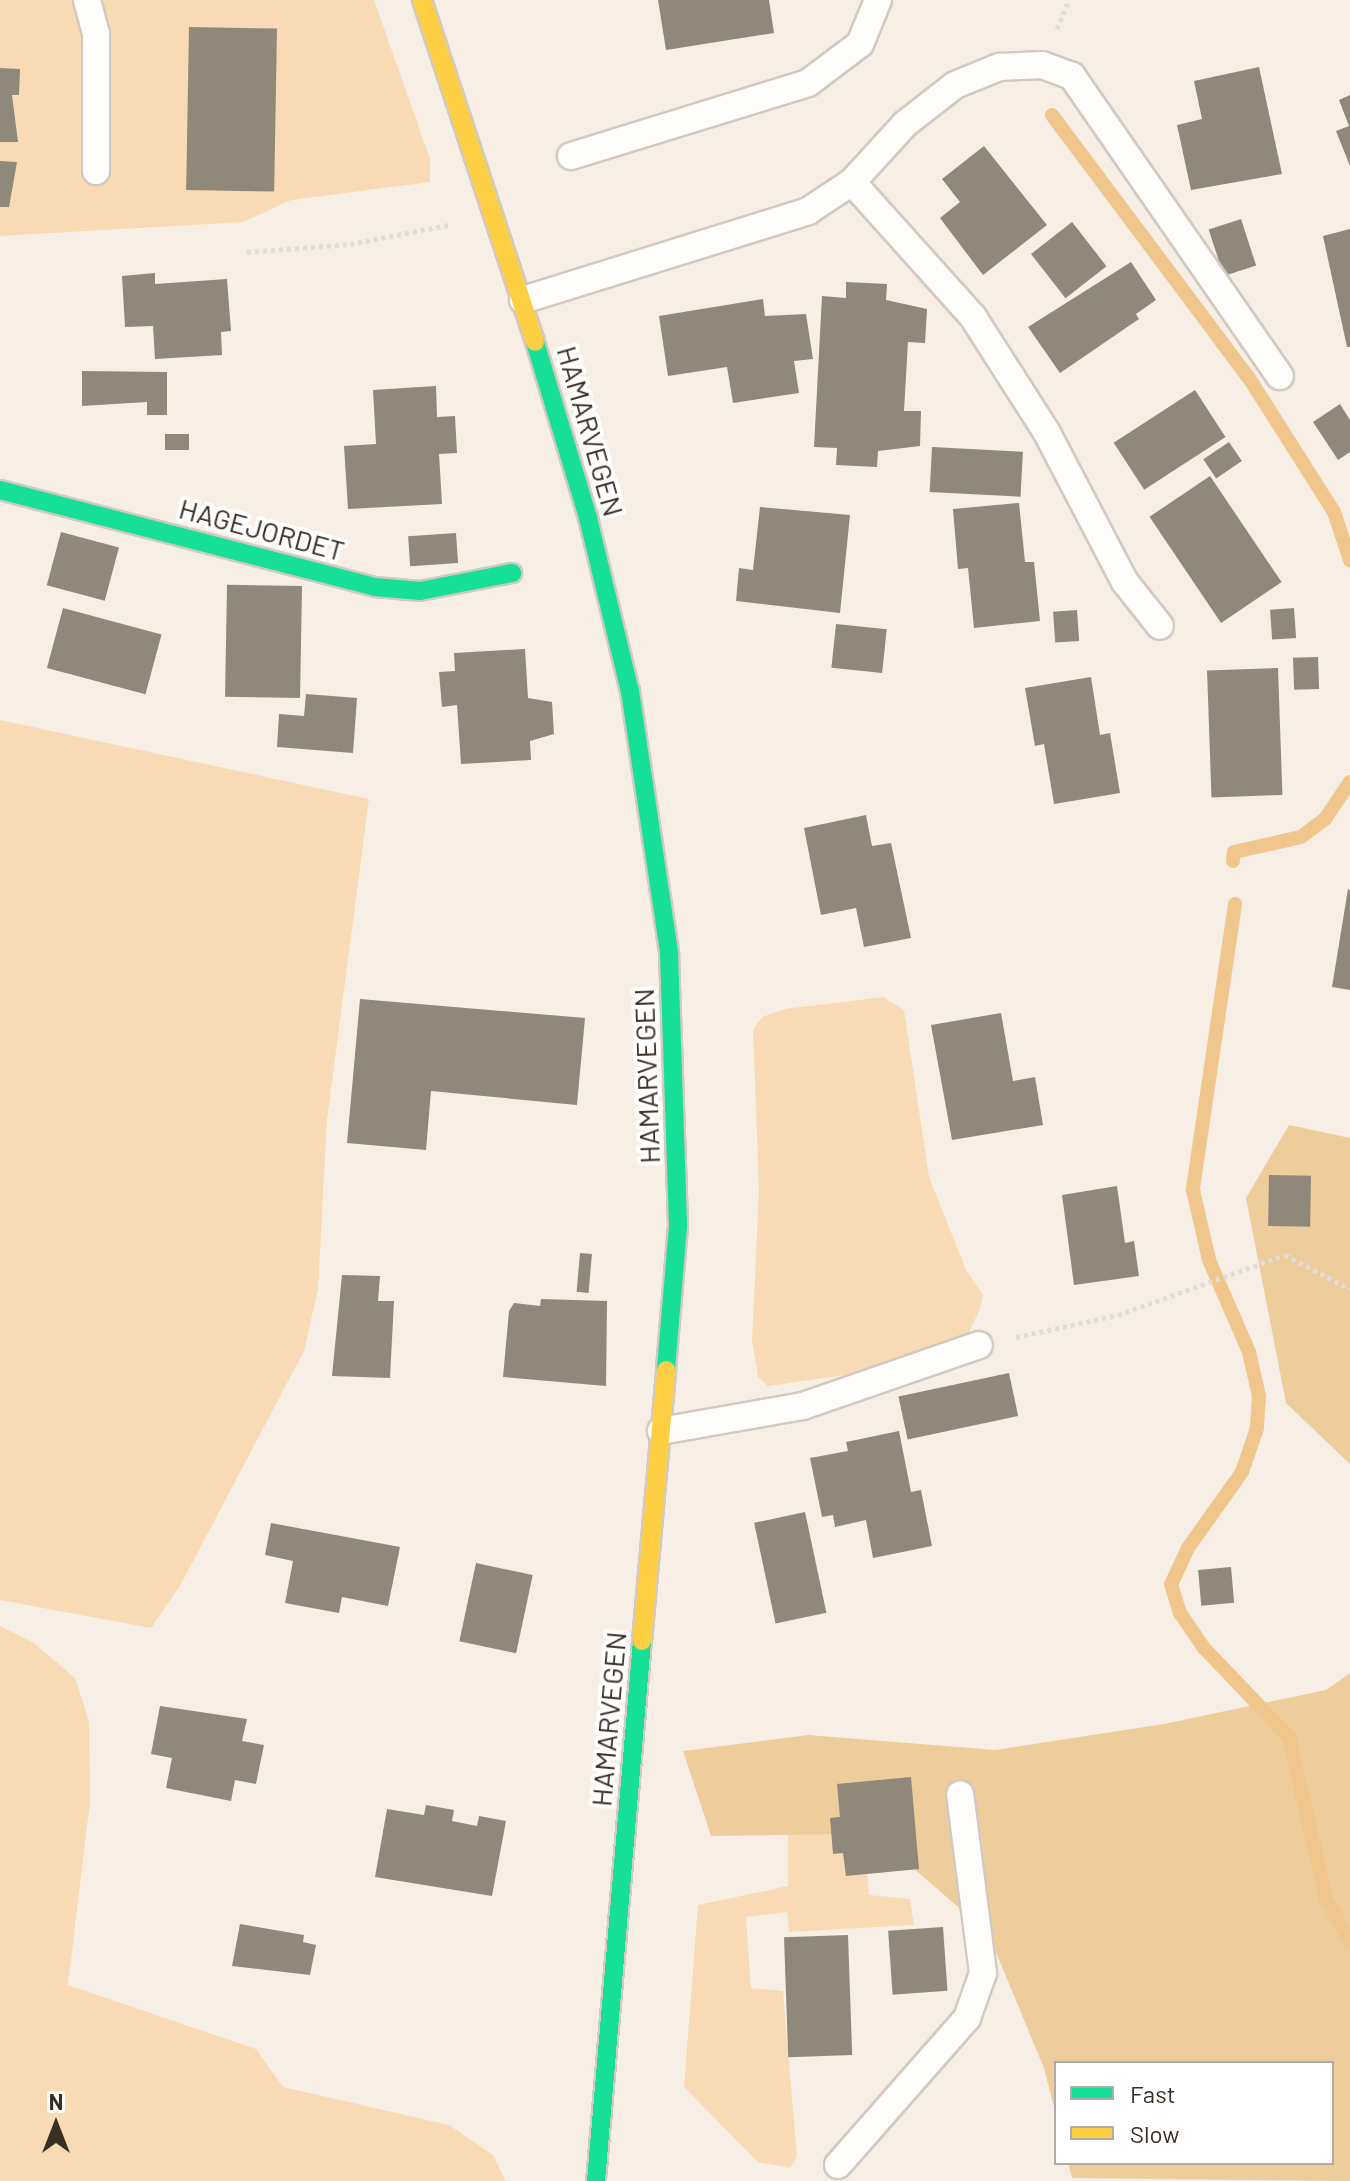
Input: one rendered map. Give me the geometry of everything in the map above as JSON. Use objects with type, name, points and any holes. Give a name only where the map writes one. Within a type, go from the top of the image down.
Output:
[{"type":"main road","name":"HAMARVEGEN","points":[[422,0],[497,215],[614,621],[669,953],[678,1226],[596,2181]]},
{"type":"main road","name":"HAGEJORDET","points":[[0,490],[375,587],[420,591],[512,573]]},
{"type":"lane","points":[[87,0],[96,34],[96,171]]},
{"type":"lane","points":[[571,156],[808,83],[860,44],[878,0]]},
{"type":"lane","points":[[523,300],[808,211],[852,182],[905,124],[979,73],[1025,64],[1072,76],[1280,376]]},
{"type":"lane","points":[[852,182],[973,317],[1046,431],[1125,582],[1160,626]]},
{"type":"lane","points":[[661,1431],[803,1406],[979,1345]]},
{"type":"lane","points":[[838,2165],[967,2018],[983,1973],[960,1794]]},
{"type":"path","points":[[247,252],[350,244],[497,215]]},
{"type":"path","points":[[979,1345],[1118,1315],[1285,1255],[1350,1289]]},
{"type":"shaded area","points":[[0,0],[374,0],[430,159],[430,182],[291,200],[243,222],[0,236]]},
{"type":"shaded area","points":[[0,720],[369,799],[327,1120],[318,1289],[304,1351],[181,1584],[151,1628],[0,1600]]},
{"type":"shaded area","points":[[883,997],[904,1010],[929,1177],[966,1270],[983,1295],[980,1309],[966,1338],[874,1371],[768,1386],[758,1377],[752,1341],[759,1190],[753,1030],[762,1017],[785,1009]]},
{"type":"shaded area","points":[[1289,1125],[1350,1138],[1350,1464],[1286,1403],[1246,1198]]},
{"type":"shaded area","points":[[0,1626],[34,1643],[75,1678],[89,1721],[90,1801],[68,1985],[256,2049],[283,2087],[449,2125],[493,2155],[506,2181],[0,2181]]},
{"type":"shaded area","points":[[1350,1673],[1350,2181],[1072,2178],[1069,2165],[1334,2165],[1334,2061],[1054,2061],[1054,2107],[1044,2068],[988,1933],[874,1834],[711,1836],[683,1751],[808,1735],[995,1750],[1164,1724],[1326,1690]]},
{"type":"shaded area","points":[[864,1834],[869,1895],[910,1899],[914,1925],[789,1932],[787,1912],[746,1917],[751,1988],[783,1991],[797,2157],[790,2168],[758,2162],[684,2087],[698,1905],[788,1886],[788,1835]]},
{"type":"building","points":[[658,0],[769,0],[774,33],[666,50]]},
{"type":"building","points":[[189,27],[277,29],[274,192],[186,190]]},
{"type":"building","points":[[1259,67],[1282,174],[1191,190],[1177,125],[1202,119],[1194,81]]},
{"type":"building","points":[[0,68],[20,69],[19,95],[12,95],[18,142],[0,142]]},
{"type":"building","points":[[1350,95],[1350,166],[1336,131],[1349,126],[1339,100]]},
{"type":"building","points":[[984,146],[1047,225],[983,275],[940,218],[960,202],[942,179]]},
{"type":"building","points":[[0,161],[17,162],[9,207],[0,207]]},
{"type":"building","points":[[1241,219],[1256,266],[1224,276],[1209,230]]},
{"type":"building","points":[[1072,222],[1106,266],[1066,298],[1031,254]]},
{"type":"building","points":[[1350,229],[1350,347],[1347,347],[1323,236]]},
{"type":"building","points":[[1131,262],[1156,300],[1136,314],[1139,319],[1060,373],[1028,327]]},
{"type":"building","points":[[155,273],[155,284],[227,279],[231,331],[221,332],[222,355],[155,359],[153,326],[125,327],[122,276]]},
{"type":"building","points":[[846,282],[887,284],[886,300],[927,309],[925,343],[908,342],[904,411],[921,411],[920,446],[878,451],[877,467],[836,465],[837,448],[814,447],[822,296],[846,298]]},
{"type":"building","points":[[763,299],[765,316],[806,314],[813,359],[794,361],[799,393],[733,403],[727,367],[668,376],[659,316]]},
{"type":"building","points":[[82,371],[167,372],[167,415],[147,415],[147,402],[82,406]]},
{"type":"building","points":[[436,386],[437,417],[455,416],[457,453],[439,454],[442,504],[348,509],[344,446],[376,444],[373,390]]},
{"type":"building","points":[[1195,390],[1225,437],[1144,490],[1114,443]]},
{"type":"building","points":[[1340,404],[1350,420],[1350,452],[1338,460],[1313,422]]},
{"type":"building","points":[[165,434],[189,434],[189,450],[165,450]]},
{"type":"building","points":[[1229,442],[1242,461],[1216,478],[1203,459]]},
{"type":"building","points":[[932,447],[1023,452],[1021,497],[930,492]]},
{"type":"building","points":[[1210,476],[1282,582],[1221,623],[1149,517]]},
{"type":"building","points":[[1019,503],[1025,562],[1034,562],[1040,621],[974,628],[968,568],[958,569],[953,509]]},
{"type":"building","points":[[760,507],[850,515],[840,613],[736,601],[739,568],[753,570]]},
{"type":"building","points":[[61,532],[119,548],[105,601],[47,585]]},
{"type":"building","points":[[456,533],[458,563],[410,566],[408,536]]},
{"type":"building","points":[[227,585],[302,586],[300,698],[225,697]]},
{"type":"building","points":[[63,608],[162,634],[145,694],[47,668]]},
{"type":"building","points":[[1294,608],[1296,638],[1272,640],[1270,610]]},
{"type":"building","points":[[1077,610],[1079,641],[1055,643],[1053,612]]},
{"type":"building","points":[[836,624],[887,629],[882,673],[831,668]]},
{"type":"building","points":[[525,649],[528,698],[552,702],[554,734],[530,741],[531,760],[461,764],[457,705],[442,707],[439,672],[455,671],[454,653]]},
{"type":"building","points":[[1318,657],[1319,689],[1294,690],[1293,658]]},
{"type":"building","points":[[1278,668],[1282,795],[1211,797],[1207,670]]},
{"type":"building","points":[[1091,677],[1100,735],[1110,733],[1120,793],[1054,804],[1044,744],[1035,746],[1025,688]]},
{"type":"building","points":[[306,694],[357,698],[353,753],[277,747],[279,714],[304,716]]},
{"type":"building","points":[[866,815],[872,846],[891,843],[911,938],[864,947],[856,908],[821,915],[804,828]]},
{"type":"building","points":[[1350,890],[1350,990],[1332,987]]},
{"type":"building","points":[[360,999],[585,1018],[577,1105],[431,1091],[426,1150],[347,1143]]},
{"type":"building","points":[[1001,1013],[1013,1081],[1035,1077],[1043,1125],[952,1140],[931,1025]]},
{"type":"building","points":[[1269,1175],[1311,1176],[1310,1227],[1268,1226]]},
{"type":"building","points":[[1117,1186],[1125,1243],[1134,1241],[1139,1276],[1074,1285],[1062,1195]]},
{"type":"building","points":[[580,1253],[592,1254],[589,1293],[577,1292]]},
{"type":"building","points":[[342,1275],[380,1276],[378,1301],[394,1301],[390,1378],[332,1376]]},
{"type":"building","points":[[541,1299],[607,1301],[606,1386],[503,1377],[509,1311],[514,1303],[540,1306]]},
{"type":"building","points":[[1009,1373],[1018,1416],[908,1440],[898,1396]]},
{"type":"building","points":[[899,1431],[911,1492],[921,1490],[932,1546],[873,1558],[866,1520],[835,1527],[833,1515],[822,1517],[810,1458],[848,1451],[846,1442]]},
{"type":"building","points":[[805,1512],[826,1613],[776,1624],[754,1523]]},
{"type":"building","points":[[271,1523],[400,1547],[388,1606],[342,1597],[339,1613],[285,1603],[293,1561],[265,1555]]},
{"type":"building","points":[[476,1563],[533,1575],[516,1653],[459,1641]]},
{"type":"building","points":[[1231,1567],[1234,1603],[1201,1606],[1198,1570]]},
{"type":"building","points":[[160,1706],[247,1719],[242,1741],[264,1745],[256,1784],[235,1780],[231,1801],[166,1788],[172,1758],[151,1754]]},
{"type":"building","points":[[911,1777],[919,1869],[846,1876],[843,1853],[833,1854],[830,1818],[840,1817],[837,1784]]},
{"type":"building","points":[[426,1805],[454,1810],[452,1821],[477,1826],[479,1816],[506,1821],[492,1896],[375,1877],[387,1809],[424,1815]]},
{"type":"building","points":[[240,1924],[304,1935],[303,1942],[316,1945],[310,1975],[232,1966]]},
{"type":"building","points":[[943,1927],[947,1991],[893,1995],[888,1931]]},
{"type":"building","points":[[848,1935],[852,2055],[788,2057],[784,1937]]},
{"type":"waterway","points":[[1052,115],[1249,378],[1334,512],[1350,560]]},
{"type":"waterway","points":[[1233,861],[1234,852],[1301,837],[1325,819],[1350,782]]},
{"type":"waterway","points":[[1235,904],[1193,1190],[1209,1260],[1249,1352],[1259,1396],[1257,1428],[1242,1472],[1188,1548],[1171,1584],[1180,1613],[1204,1648],[1289,1737],[1326,1899],[1350,1941]]},
{"type":"traffic: fast","points":[[535,342],[588,518],[630,691],[669,953],[678,1226],[666,1370]]},
{"type":"traffic: fast","points":[[0,490],[375,587],[420,591],[512,573]]},
{"type":"traffic: fast","points":[[596,2181],[642,1641]]},
{"type":"traffic: slow","points":[[422,0],[535,342]]},
{"type":"traffic: slow","points":[[642,1641],[666,1370]]}]
